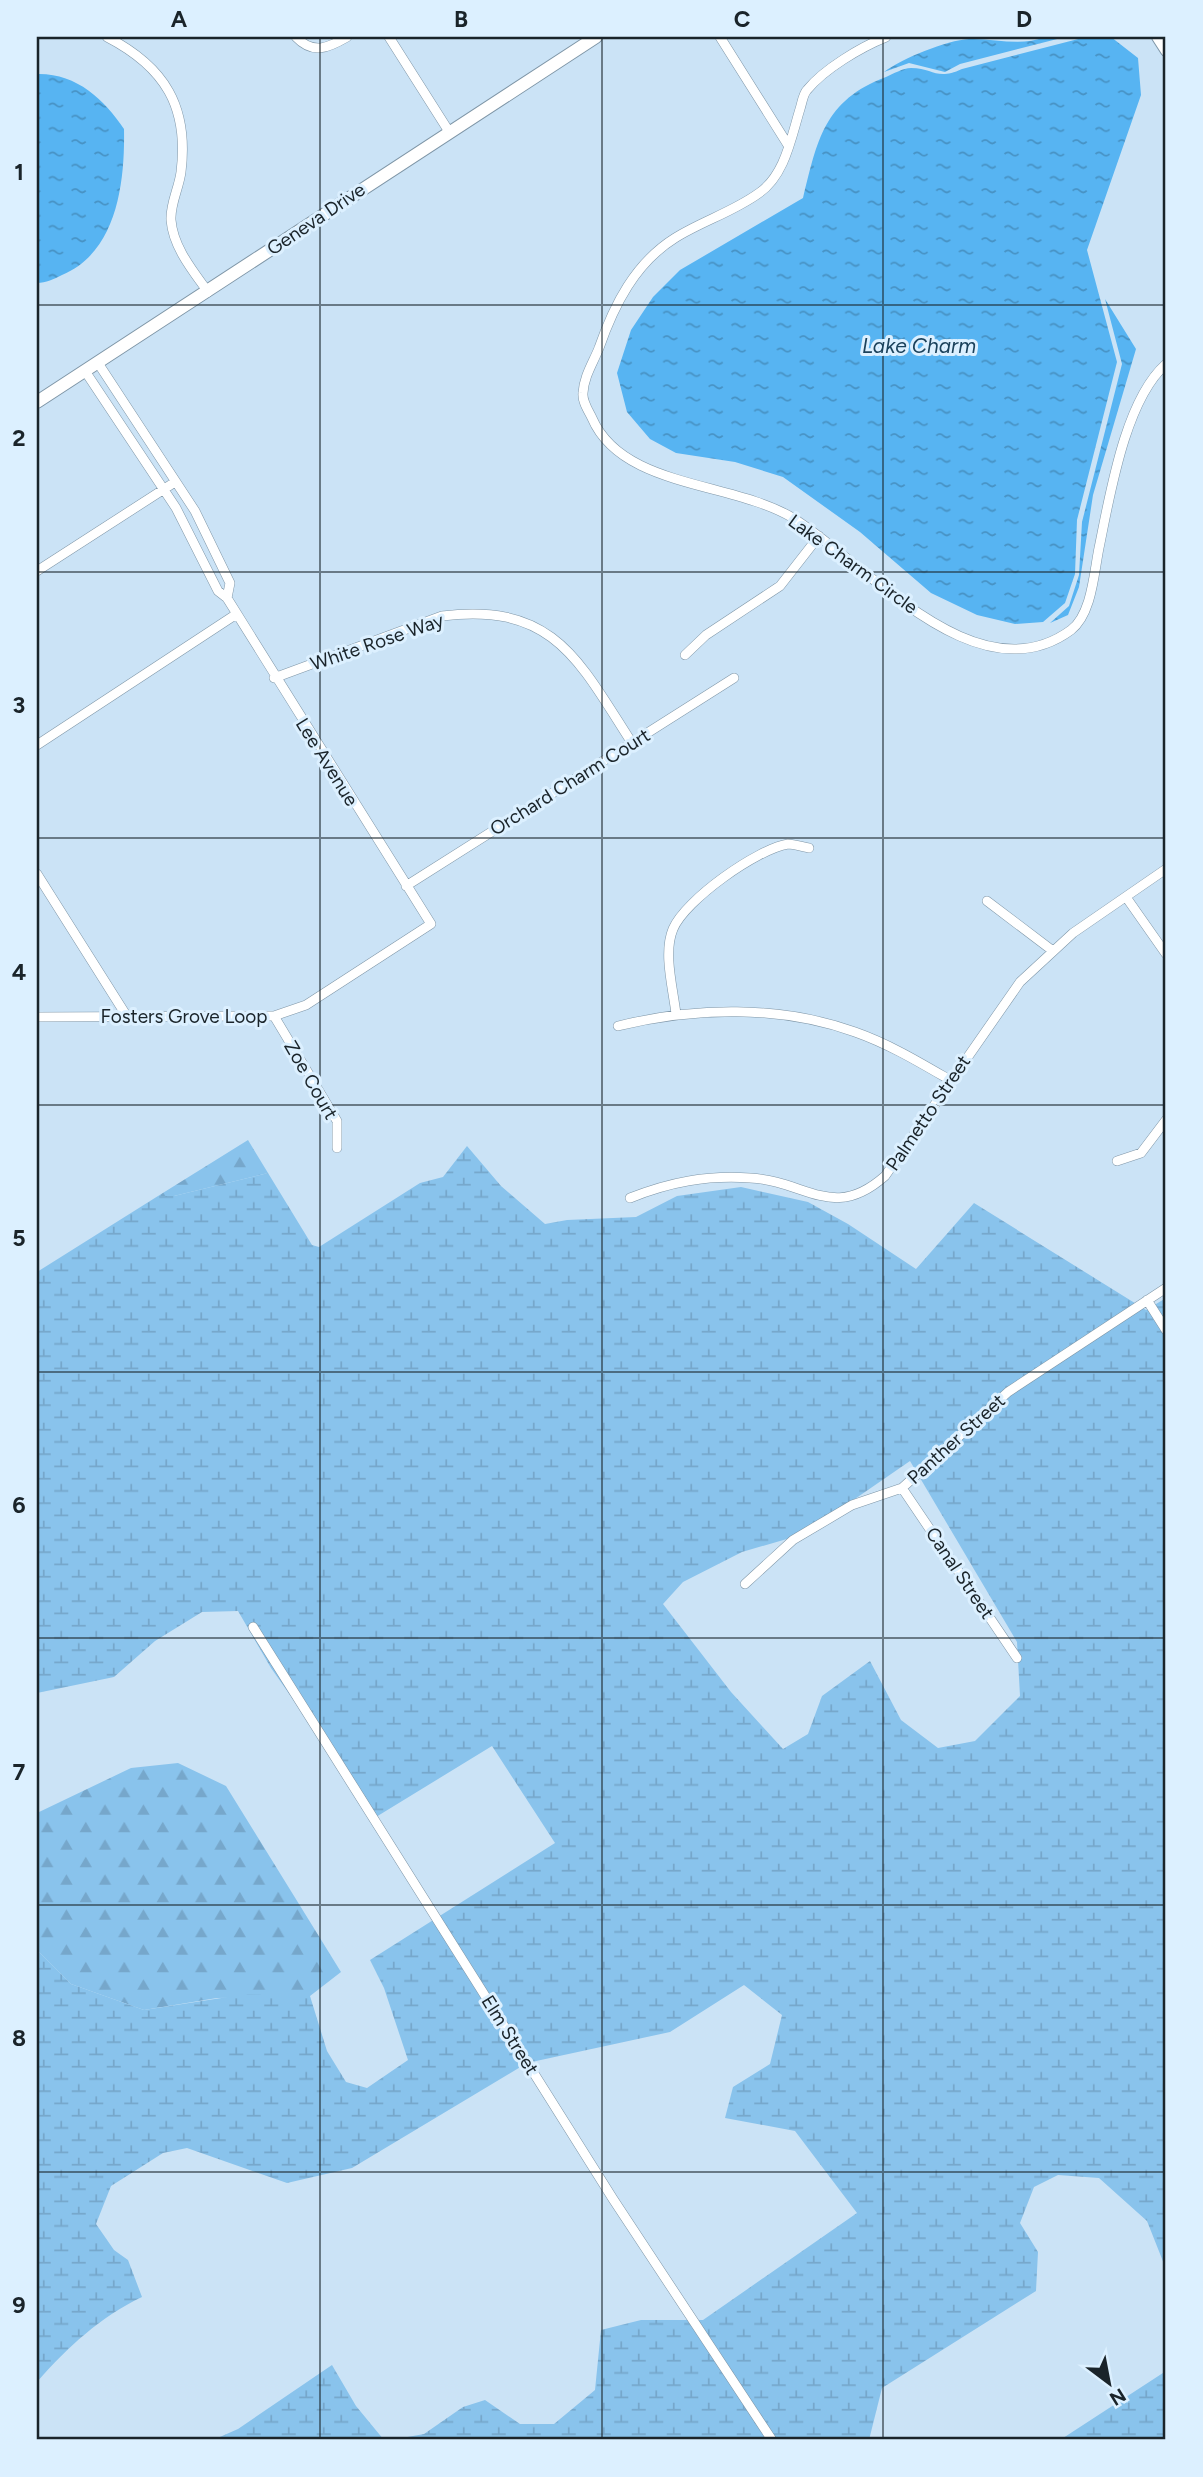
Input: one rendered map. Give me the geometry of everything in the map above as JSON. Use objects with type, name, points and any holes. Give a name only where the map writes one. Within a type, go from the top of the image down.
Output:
[{"type":"main road","name":"Geneva Drive","points":[[37,402],[208,292],[448,130],[596,37]]},
{"type":"street","points":[[107,37],[122,45],[160,76],[180,111],[183,138],[181,174],[171,219],[175,237],[188,264],[208,292]]},
{"type":"street","points":[[296,37],[309,48],[320,49],[346,37]]},
{"type":"street","points":[[389,37],[448,130]]},
{"type":"street","points":[[720,37],[788,145]]},
{"type":"street","name":"Lake Charm Circle","points":[[886,37],[861,47],[806,91],[778,174],[763,191],[731,211],[675,237],[648,259],[615,306],[588,370],[582,396],[598,434],[615,451],[643,469],[747,497],[791,517],[933,624],[971,640],[1008,649],[1044,646],[1074,628],[1089,598],[1114,474],[1140,402],[1166,364]]},
{"type":"street","points":[[1157,37],[1166,51]]},
{"type":"street","name":"Lee Avenue","points":[[98,363],[195,511],[230,583],[227,598]]},
{"type":"street","name":"Lee Avenue","points":[[85,371],[176,508],[218,591],[227,598],[274,678],[431,925]]},
{"type":"street","points":[[37,571],[175,482]]},
{"type":"street","points":[[685,655],[706,635],[780,586],[819,536]]},
{"type":"street","name":"White Rose Way","points":[[274,678],[442,617],[468,613],[508,617],[553,636],[577,659],[632,743]]},
{"type":"street","points":[[37,745],[235,615]]},
{"type":"street","name":"Orchard Charm Court","points":[[406,886],[734,678]]},
{"type":"street","points":[[676,1014],[670,940],[679,918],[690,905],[729,875],[762,855],[788,844],[809,848]]},
{"type":"street","name":"Palmetto Street","points":[[630,1198],[684,1180],[717,1177],[752,1178],[783,1183],[825,1197],[844,1199],[861,1195],[885,1176],[1020,982],[1053,951],[1166,869]]},
{"type":"street","points":[[37,874],[126,1015]]},
{"type":"street","points":[[1126,897],[1166,954]]},
{"type":"street","points":[[986,901],[1053,951]]},
{"type":"street","name":"Fosters Grove Loop","points":[[37,1017],[274,1016],[306,1006],[431,925]]},
{"type":"street","points":[[618,1026],[676,1014],[760,1013],[852,1031],[890,1046],[950,1080]]},
{"type":"street","name":"Zoe Court","points":[[274,1016],[337,1121],[337,1148]]},
{"type":"street","points":[[1116,1161],[1141,1153],[1166,1120]]},
{"type":"street","name":"Panther Street","points":[[745,1584],[793,1539],[852,1506],[902,1488],[1008,1392],[1166,1288]]},
{"type":"street","points":[[1147,1300],[1166,1330]]},
{"type":"street","name":"Canal Street","points":[[902,1488],[1017,1658]]},
{"type":"street","name":"Elm Street","points":[[253,1627],[613,2199],[772,2440]]},
{"type":"green space","points":[[248,1140],[268,1173],[174,1196],[158,1196]]},
{"type":"green space","points":[[467,1146],[501,1186],[545,1224],[567,1220],[636,1217],[677,1196],[741,1187],[808,1202],[848,1224],[916,1269],[974,1203],[1146,1310],[1166,1298],[1166,2269],[1147,2221],[1099,2178],[1058,2175],[1034,2187],[1020,2223],[1038,2252],[1036,2291],[882,2388],[869,2440],[391,2440],[424,2434],[463,2407],[485,2400],[520,2424],[554,2424],[595,2390],[601,2330],[641,2320],[703,2320],[857,2213],[795,2131],[725,2118],[733,2087],[770,2064],[782,2015],[744,1985],[670,2032],[527,2063],[352,2168],[287,2183],[187,2148],[163,2153],[111,2186],[96,2224],[114,2250],[128,2260],[142,2297],[85,2334],[37,2382],[37,1950],[71,1984],[144,2010],[247,1994],[310,1996],[327,2051],[346,2082],[367,2088],[408,2060],[384,1988],[370,1960],[555,1843],[492,1746],[376,1817],[271,1668],[238,1611],[202,1612],[155,1641],[114,1677],[37,1693],[37,1272],[158,1196],[174,1196],[268,1173],[312,1245],[319,1247],[420,1183],[443,1177]],"holes":[[[910,1461],[1017,1642],[1020,1696],[975,1741],[938,1748],[901,1720],[870,1661],[822,1696],[808,1734],[783,1749],[731,1692],[663,1604],[683,1582],[742,1552],[804,1534]]]},
{"type":"green space","points":[[178,1763],[226,1786],[341,1972],[310,1996],[217,1998],[144,2010],[71,1984],[37,1950],[37,1813],[131,1768]]},
{"type":"green space","points":[[332,2365],[356,2406],[384,2440],[213,2440],[238,2429]]},
{"type":"green space","points":[[1166,2371],[1166,2440],[1060,2440]]},
{"type":"water","points":[[1065,37],[960,64],[945,72],[909,63],[884,72],[925,51],[960,40],[1017,42]]},
{"type":"water","name":"Lake Charm","points":[[1086,37],[1111,37],[1138,58],[1141,95],[1087,250],[1117,362],[1077,520],[1075,574],[1065,603],[1043,622],[1015,624],[977,615],[931,593],[860,532],[783,477],[735,462],[676,453],[650,439],[627,412],[617,373],[631,330],[653,297],[680,270],[803,198],[813,158],[826,125],[836,110],[849,98],[865,86],[905,69],[946,74]]},
{"type":"water","points":[[37,74],[64,78],[98,98],[124,129],[124,150],[114,214],[95,250],[80,264],[62,275],[37,283]]},
{"type":"water","points":[[1105,299],[1136,349],[1093,495],[1079,587],[1068,615],[1050,623],[1069,606],[1079,575],[1082,522],[1122,364]]}]
